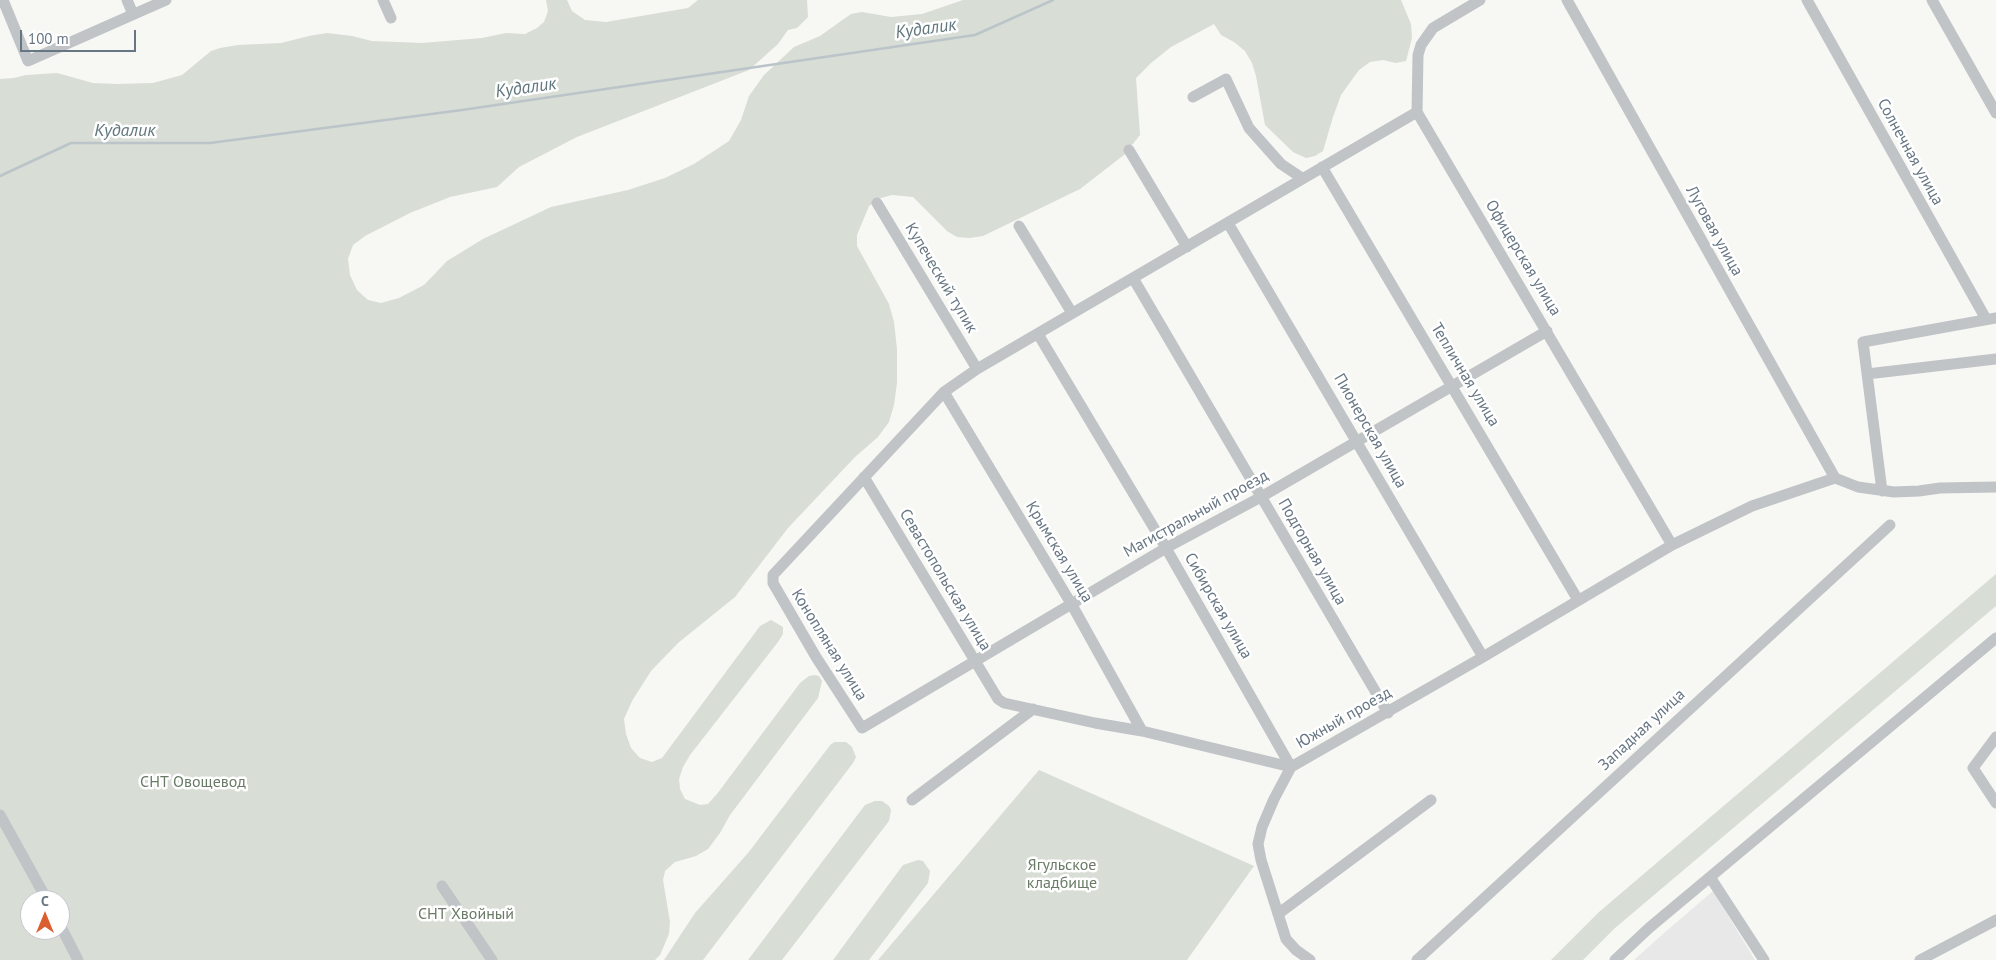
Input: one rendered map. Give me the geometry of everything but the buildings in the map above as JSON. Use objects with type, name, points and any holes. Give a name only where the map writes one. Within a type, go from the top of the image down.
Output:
[{"type":"street","points":[[3,0],[28,61],[166,0]]},
{"type":"street","points":[[127,0],[134,14]]},
{"type":"street","points":[[384,0],[391,18]]},
{"type":"street","points":[[864,477],[944,392],[977,369],[1417,112],[1418,55],[1421,45],[1433,28],[1480,0]]},
{"type":"street","name":"Луговая улица","points":[[1566,0],[1835,478]]},
{"type":"street","name":"Солнечная улица","points":[[1807,0],[1991,318]]},
{"type":"street","points":[[1932,0],[1996,114]]},
{"type":"street","points":[[1193,97],[1226,79],[1249,128],[1281,164],[1302,178]]},
{"type":"street","name":"Офицерская улица","points":[[1417,112],[1672,545]]},
{"type":"street","points":[[1129,150],[1187,247]]},
{"type":"street","name":"Тепличная улица","points":[[1322,167],[1578,600]]},
{"type":"street","name":"Купеческий тупик","points":[[877,203],[977,369]]},
{"type":"street","name":"Пионерская улица","points":[[1228,223],[1483,657]]},
{"type":"street","points":[[1019,226],[1072,313]]},
{"type":"street","name":"Подгорная улица","points":[[1133,278],[1388,713]]},
{"type":"street","points":[[1882,491],[1863,342],[1991,318]]},
{"type":"street","name":"Магистральный проезд","points":[[862,728],[975,663],[1166,548],[1261,496],[1547,331]]},
{"type":"street","name":"Сибирская улица","points":[[1038,334],[1166,548],[1290,767]]},
{"type":"street","points":[[1867,374],[1996,359]]},
{"type":"street","name":"Крымская улица","points":[[944,392],[1072,605],[1142,731]]},
{"type":"street","name":"Конопляная улица","points":[[862,728],[816,657],[777,590],[772,577],[864,477]]},
{"type":"street","name":"Севастопольская улица","points":[[864,477],[998,699]]},
{"type":"street","points":[[1835,478],[1858,487],[1882,491],[1996,487]]},
{"type":"street","name":"Южный проезд","points":[[998,699],[1004,703],[1142,731],[1290,767],[1388,713],[1672,545],[1752,506],[1835,478]]},
{"type":"street","name":"Западная улица","points":[[1417,960],[1890,525]]},
{"type":"street","points":[[1615,960],[1649,928],[1996,638]]},
{"type":"street","points":[[912,800],[1033,709]]},
{"type":"street","points":[[1996,737],[1973,768],[1996,803]]},
{"type":"street","points":[[1290,767],[1271,806],[1258,844],[1261,860],[1286,939],[1296,950],[1310,960]]},
{"type":"street","points":[[1278,914],[1431,800]]},
{"type":"street","points":[[0,815],[41,890]]},
{"type":"street","points":[[1710,877],[1764,960]]},
{"type":"street","points":[[442,886],[492,960]]},
{"type":"street","points":[[1920,960],[1996,920]]},
{"type":"street","points":[[68,940],[78,960]]},
{"type":"shaded area","points":[[1713,891],[1755,960],[1634,960],[1663,934]]},
{"type":"green space","points":[[546,0],[567,0],[572,11],[585,20],[606,22],[688,8],[698,0],[807,0],[808,17],[797,28],[788,30],[778,44],[749,70],[577,137],[519,167],[497,187],[450,197],[410,213],[365,236],[353,245],[348,259],[350,275],[357,290],[368,300],[381,303],[399,298],[424,285],[447,261],[483,239],[551,207],[628,190],[665,178],[694,164],[729,141],[741,120],[749,96],[764,75],[794,47],[820,36],[851,14],[862,12],[891,17],[922,14],[963,0],[1401,0],[1411,24],[1412,38],[1406,61],[1396,63],[1383,60],[1370,62],[1359,70],[1341,95],[1323,151],[1315,156],[1306,158],[1293,152],[1265,125],[1252,63],[1245,51],[1221,35],[1214,24],[1171,47],[1136,78],[1140,135],[1124,155],[1080,189],[983,236],[970,238],[957,237],[947,231],[913,197],[892,195],[881,198],[869,206],[857,235],[857,246],[889,304],[894,322],[897,349],[897,383],[889,422],[878,437],[855,457],[788,528],[735,597],[678,643],[651,671],[632,701],[624,719],[626,734],[631,748],[640,758],[652,762],[662,758],[760,626],[771,620],[783,627],[783,634],[778,642],[690,755],[683,767],[679,779],[680,789],[685,799],[700,805],[708,804],[800,683],[809,676],[814,675],[819,676],[822,681],[818,698],[730,815],[708,849],[696,856],[675,862],[665,871],[663,880],[670,922],[669,934],[660,955],[655,960],[0,960],[0,79],[57,73],[93,83],[153,83],[182,75],[211,51],[238,45],[281,43],[327,33],[372,41],[422,43],[482,38],[506,33],[525,34],[544,22],[548,11]]},
{"type":"green space","points":[[1996,574],[1996,606],[1615,928],[1583,960],[1551,960],[1599,912]]},
{"type":"green space","points":[[846,742],[852,747],[856,757],[853,763],[703,960],[664,960],[695,913],[748,853],[831,744]]},
{"type":"green space","name":"Ягульское кладбище","points":[[1039,770],[1254,866],[1187,960],[878,960]]},
{"type":"green space","points":[[875,801],[882,801],[889,806],[891,810],[889,821],[782,960],[748,960],[865,805]]},
{"type":"green space","points":[[918,860],[923,861],[930,871],[928,883],[869,960],[833,960],[903,865]]},
{"type":"waterway","name":"Кудалик","points":[[0,176],[71,143],[210,143],[462,110],[975,35],[1053,0]]},
{"type":"park label","name":"СНТ Овощевод","points":[[193,782]]},
{"type":"park label","name":"СНТ Хвойный","points":[[466,914]]}]
